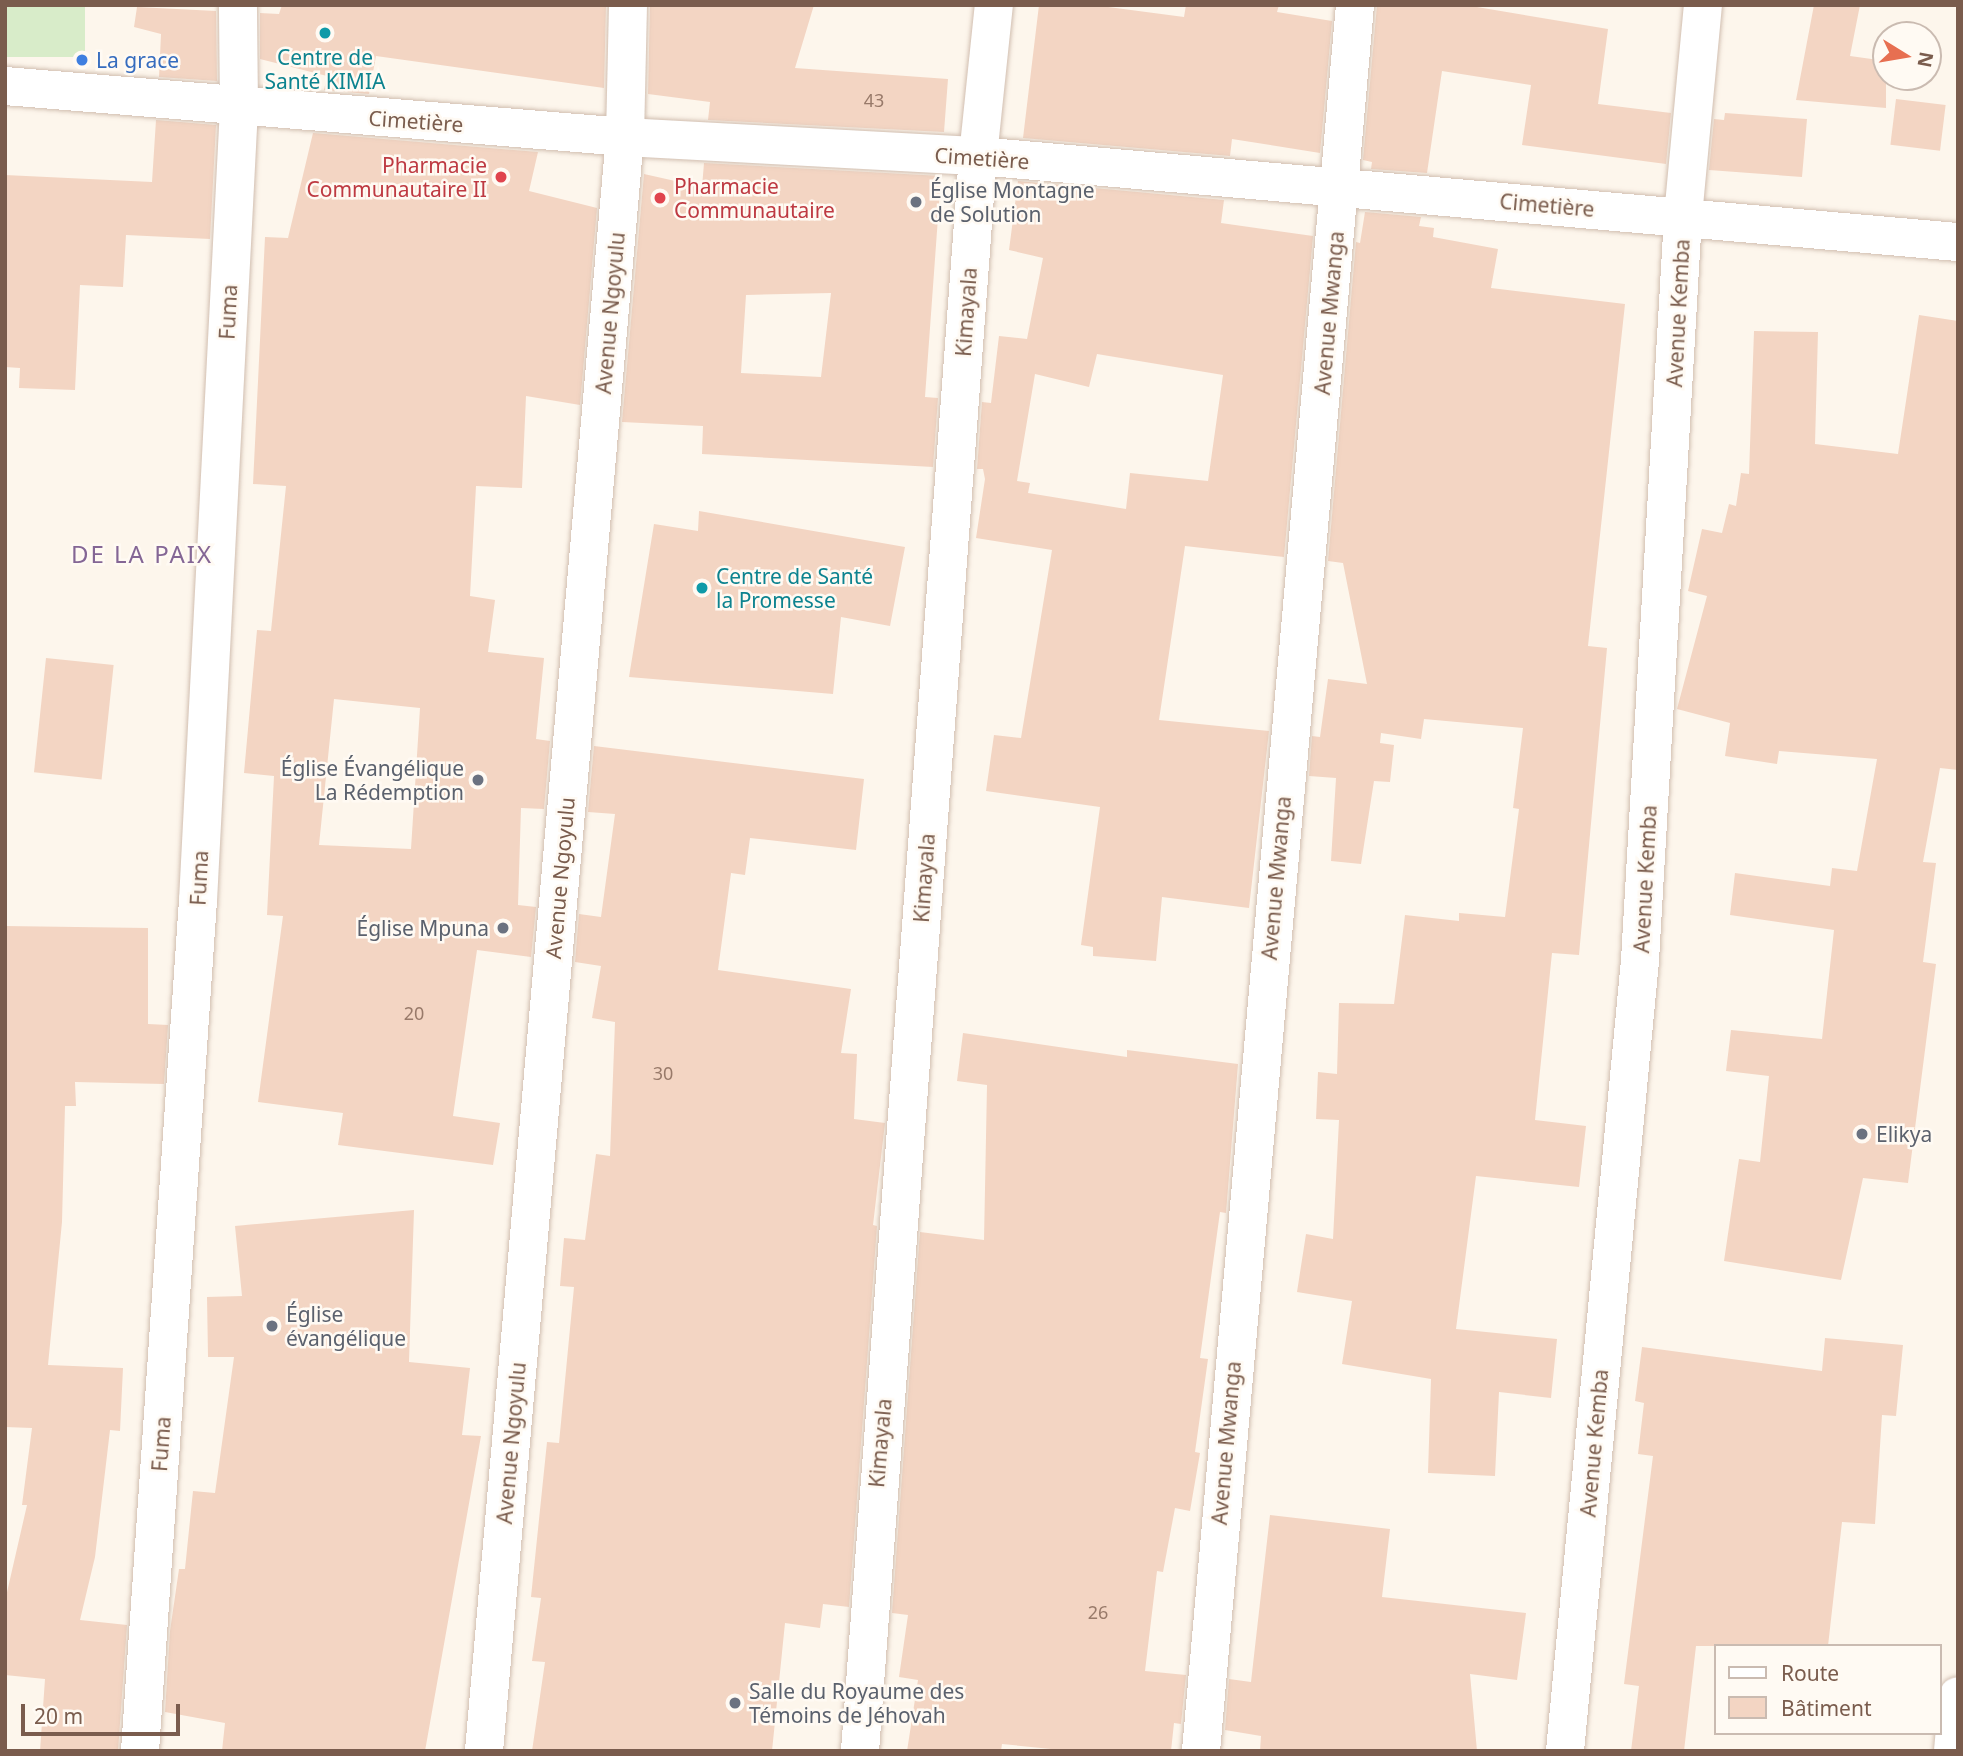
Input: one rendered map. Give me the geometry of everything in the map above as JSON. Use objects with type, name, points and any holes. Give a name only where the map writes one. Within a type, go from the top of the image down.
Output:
[{"type":"street","name":"Fuma","points":[[140,1751],[198,901],[239,107],[238,5]]},
{"type":"street","name":"Avenue Ngoyulu","points":[[484,1751],[625,137],[628,5]]},
{"type":"street","name":"Kimayala","points":[[860,1751],[978,156],[994,5]]},
{"type":"street","name":"Avenue Mwanga","points":[[1201,1751],[1257,1075],[1341,188],[1355,5]]},
{"type":"street","name":"Avenue Kemba","points":[[1565,1751],[1640,960],[1683,216],[1703,5]]},
{"type":"street","name":"Cimetière","points":[[5,86],[99,90],[239,107],[625,137],[978,156],[1958,242]]},
{"type":"street","points":[[1953,1751],[1958,1696]]},
{"type":"green space","points":[[5,5],[85,5],[85,57],[5,57]]},
{"type":"building","points":[[282,5],[606,5],[604,88],[376,56],[369,94],[324,90],[327,76],[260,59],[260,13],[279,14]]},
{"type":"building","points":[[650,5],[814,5],[795,68],[948,79],[944,132],[708,120],[710,102],[648,94]]},
{"type":"building","points":[[1039,5],[1093,5],[1184,17],[1186,5],[1279,5],[1277,12],[1332,21],[1320,153],[1232,139],[1230,156],[1023,138]]},
{"type":"building","points":[[1377,5],[1465,5],[1608,29],[1598,104],[1671,113],[1666,164],[1522,145],[1531,85],[1442,71],[1427,173],[1371,169],[1372,162],[1363,160]]},
{"type":"building","points":[[1814,5],[1860,5],[1850,56],[1872,59],[1872,91],[1886,91],[1886,108],[1796,100]]},
{"type":"building","points":[[137,7],[216,11],[217,81],[159,77],[161,34],[134,27]]},
{"type":"building","points":[[1896,99],[1946,105],[1940,151],[1890,145]]},
{"type":"building","points":[[1725,113],[1807,119],[1802,177],[1709,170],[1714,119],[1724,120]]},
{"type":"building","points":[[156,120],[216,125],[210,239],[126,235],[123,287],[80,285],[75,390],[19,388],[20,368],[5,367],[5,175],[152,182]]},
{"type":"building","points":[[313,133],[538,152],[529,191],[597,208],[580,405],[526,396],[522,488],[476,486],[470,596],[495,600],[488,652],[544,658],[536,739],[550,741],[544,809],[521,808],[518,905],[536,907],[531,957],[477,950],[453,1116],[500,1123],[493,1165],[338,1145],[343,1113],[258,1102],[283,916],[267,915],[274,776],[244,773],[257,630],[271,631],[286,486],[253,484],[265,237],[288,238]],"holes":[[[334,699],[420,708],[411,849],[319,845]]]},
{"type":"building","points":[[704,163],[941,176],[925,397],[938,398],[933,467],[702,454],[703,426],[622,422],[644,174],[702,187]],"holes":[[[831,293],[821,377],[741,373],[746,295]]]},
{"type":"building","points":[[1018,181],[1224,200],[1221,223],[1313,236],[1284,557],[1185,546],[1159,720],[1269,731],[1249,908],[1162,897],[1156,961],[1093,956],[1093,947],[1081,945],[1100,807],[986,791],[994,735],[1021,738],[1052,550],[976,538],[985,479],[983,469],[977,469],[982,402],[991,403],[999,336],[1027,339],[1043,258],[1009,250]],"holes":[[[1097,354],[1223,375],[1208,481],[1130,473],[1126,509],[1028,493],[1030,483],[1017,481],[1035,374],[1089,387]]]},
{"type":"building","points":[[1365,212],[1421,217],[1419,226],[1434,228],[1433,237],[1498,249],[1491,288],[1625,304],[1588,646],[1607,648],[1579,955],[1552,953],[1535,1120],[1586,1126],[1579,1187],[1476,1176],[1456,1329],[1557,1339],[1551,1398],[1499,1392],[1495,1476],[1428,1473],[1431,1379],[1342,1364],[1352,1301],[1297,1292],[1306,1234],[1333,1239],[1339,1120],[1316,1119],[1318,1072],[1337,1074],[1339,1003],[1394,1004],[1405,915],[1459,921],[1459,913],[1505,917],[1519,809],[1513,808],[1523,728],[1424,719],[1421,739],[1381,733],[1380,743],[1394,745],[1390,782],[1374,781],[1361,864],[1331,861],[1336,778],[1309,776],[1312,736],[1320,737],[1328,679],[1367,684],[1343,563],[1328,561],[1356,242],[1360,243]]},
{"type":"building","points":[[1919,315],[1958,321],[1958,770],[1940,768],[1923,862],[1936,863],[1923,962],[1936,964],[1908,1183],[1863,1178],[1841,1280],[1724,1261],[1739,1159],[1760,1162],[1769,1076],[1726,1071],[1731,1030],[1822,1039],[1834,930],[1730,915],[1735,873],[1830,886],[1832,868],[1857,871],[1877,759],[1779,751],[1777,764],[1725,756],[1730,723],[1677,709],[1707,596],[1688,591],[1702,529],[1722,533],[1729,504],[1736,506],[1741,473],[1749,474],[1754,331],[1818,332],[1815,444],[1898,454]]},
{"type":"building","points":[[699,511],[905,547],[890,626],[841,617],[833,694],[629,677],[654,524],[698,531]]},
{"type":"building","points":[[46,658],[114,665],[102,779],[34,772]]},
{"type":"building","points":[[594,746],[864,779],[856,850],[750,838],[745,875],[731,873],[718,970],[851,989],[841,1053],[857,1054],[854,1119],[885,1123],[873,1225],[877,1226],[849,1607],[823,1604],[820,1628],[785,1623],[772,1751],[532,1751],[545,1662],[532,1661],[541,1598],[531,1597],[547,1442],[559,1443],[574,1287],[560,1286],[564,1238],[585,1240],[596,1154],[610,1156],[615,1022],[592,1018],[601,966],[575,962],[579,914],[601,917],[615,814],[588,812]]},
{"type":"building","points":[[5,926],[148,928],[148,1024],[168,1025],[164,1084],[75,1082],[76,1106],[65,1106],[62,1222],[48,1365],[123,1368],[120,1431],[110,1430],[95,1557],[80,1620],[127,1625],[118,1751],[40,1751],[45,1679],[5,1675],[5,1601],[27,1505],[22,1505],[32,1428],[5,1427]]},
{"type":"building","points":[[963,1033],[1127,1057],[1127,1050],[1238,1064],[1226,1213],[1220,1212],[1200,1358],[1208,1359],[1195,1452],[1200,1453],[1190,1511],[1175,1508],[1163,1572],[1157,1571],[1145,1671],[1186,1675],[1181,1724],[1174,1723],[1171,1751],[1071,1751],[1002,1744],[1001,1751],[907,1751],[918,1680],[899,1677],[908,1615],[892,1613],[920,1232],[984,1240],[987,1085],[957,1081]]},
{"type":"building","points":[[414,1210],[409,1362],[470,1368],[462,1435],[481,1436],[425,1751],[222,1751],[225,1723],[165,1712],[170,1631],[179,1569],[185,1569],[193,1491],[215,1493],[234,1357],[208,1357],[207,1297],[242,1296],[235,1226]]},
{"type":"building","points":[[1825,1338],[1903,1345],[1896,1416],[1882,1415],[1875,1524],[1842,1522],[1828,1644],[1696,1646],[1684,1751],[1631,1751],[1639,1686],[1624,1684],[1653,1456],[1638,1454],[1644,1403],[1635,1401],[1642,1347],[1822,1371]]},
{"type":"building","points":[[1270,1515],[1390,1529],[1382,1597],[1526,1613],[1517,1680],[1470,1674],[1477,1751],[1260,1751],[1261,1736],[1225,1730],[1229,1679],[1251,1682]]},
{"type":"place","name":"Centre de Santé KIMIA","points":[[325,33]]},
{"type":"place","name":"La grace","points":[[82,60]]},
{"type":"place","name":"Pharmacie Communautaire II","points":[[501,177]]},
{"type":"place","name":"Pharmacie Communautaire","points":[[660,198]]},
{"type":"place","name":"Église Montagne de Solution","points":[[916,202]]},
{"type":"place","name":"Centre de Santé la Promesse","points":[[702,588]]},
{"type":"place","name":"Église Évangélique La Rédemption","points":[[478,780]]},
{"type":"place","name":"Église Mpuna","points":[[503,928]]},
{"type":"place","name":"Elikya","points":[[1862,1134]]},
{"type":"place","name":"Église évangélique","points":[[272,1326]]},
{"type":"place","name":"Salle du Royaume des Témoins de Jéhovah","points":[[735,1703]]},
{"type":"district","name":"DE LA PAIX","points":[[142,554]]}]
